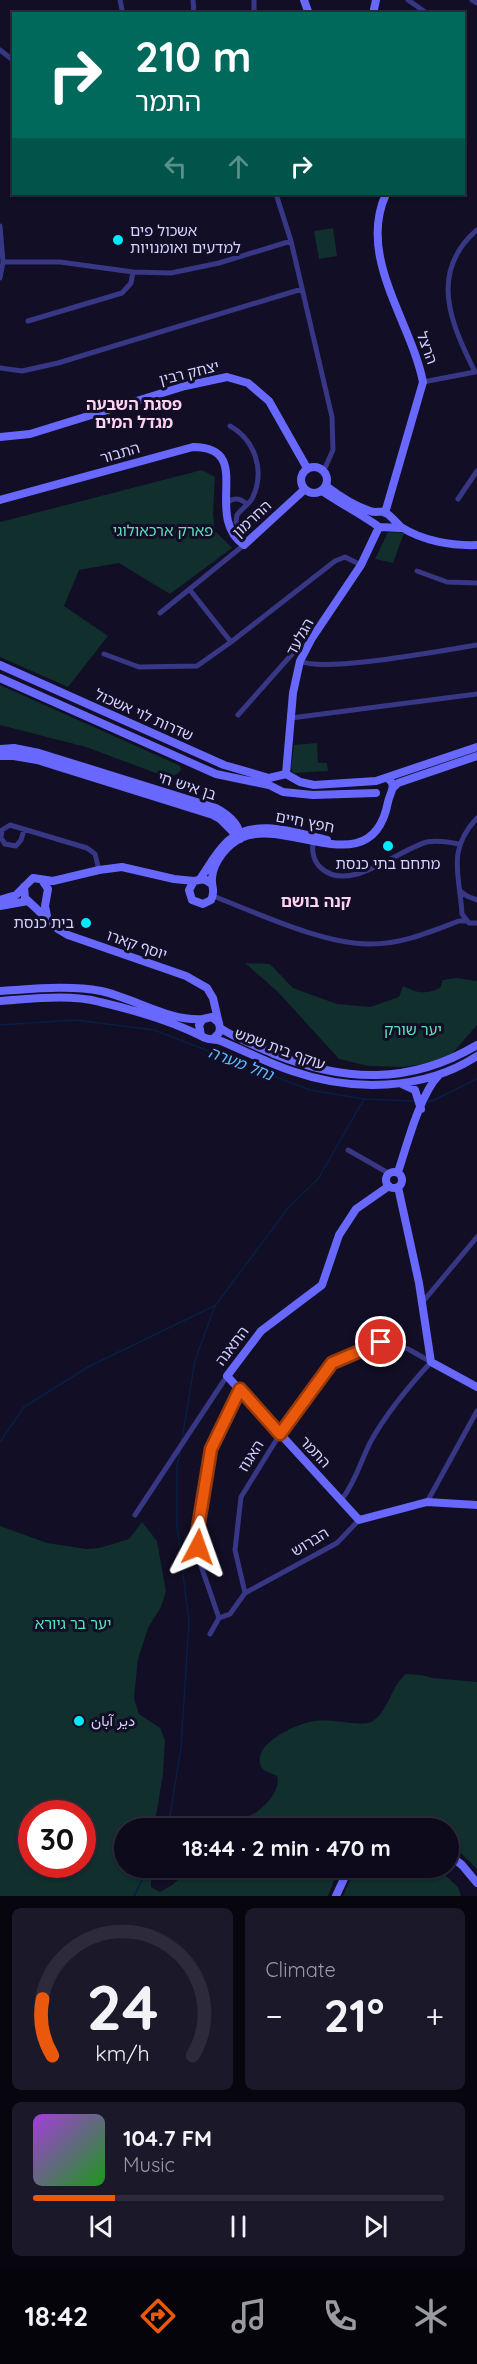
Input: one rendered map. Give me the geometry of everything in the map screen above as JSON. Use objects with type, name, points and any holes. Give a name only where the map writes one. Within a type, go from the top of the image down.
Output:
[{"type":"street","points":[[408,0],[425,12]]},
{"type":"street","points":[[472,0],[477,3]]},
{"type":"street","points":[[0,50],[12,59]]},
{"type":"street","points":[[276,195],[291,241],[332,417],[333,450],[324,470]]},
{"type":"street","name":"הרצל","points":[[384,514],[423,382],[391,293],[380,250],[378,219],[386,195]]},
{"type":"street","points":[[0,226],[3,262],[0,279]]},
{"type":"street","points":[[423,382],[476,372],[450,314],[447,288],[452,265],[459,250],[477,230]]},
{"type":"street","points":[[3,262],[60,262],[133,272],[171,273],[195,269],[291,241]]},
{"type":"street","points":[[28,321],[122,292],[131,282],[133,272]]},
{"type":"street","points":[[0,368],[22,370],[58,363],[302,289]]},
{"type":"street","name":"יצחק רבין","points":[[0,437],[30,434],[184,386],[227,377],[248,383],[269,401],[307,468]]},
{"type":"street","points":[[230,426],[248,441],[256,458],[258,470],[256,489],[252,499],[237,515],[236,522],[242,528]]},
{"type":"street","name":"התבור","points":[[0,500],[193,447],[207,447],[217,451],[224,461],[227,472],[225,510],[227,525],[231,535],[244,545]]},
{"type":"street","points":[[317,466],[324,470],[328,477],[324,488],[315,493],[305,489],[301,480],[302,473],[307,468],[317,466]]},
{"type":"street","points":[[458,499],[477,471]]},
{"type":"street","points":[[324,488],[369,511],[384,514],[402,528]]},
{"type":"street","points":[[324,488],[380,526],[402,528],[457,546],[477,545]]},
{"type":"street","name":"החרמון","points":[[160,613],[244,545],[305,489]]},
{"type":"street","points":[[225,510],[229,501],[233,499],[243,500],[248,504]]},
{"type":"street","points":[[380,526],[375,517],[384,514]]},
{"type":"street","points":[[380,526],[390,521],[384,514]]},
{"type":"street","name":"הגלעד","points":[[286,777],[295,679],[300,661],[361,565],[380,526]]},
{"type":"street","points":[[104,654],[139,667],[197,666],[335,561],[345,557],[361,565]]},
{"type":"street","points":[[417,571],[447,582],[477,583]]},
{"type":"street","points":[[190,590],[231,642]]},
{"type":"street","points":[[300,661],[308,665],[336,664],[477,645]]},
{"type":"street","points":[[238,715],[293,653],[305,651]]},
{"type":"street","name":"שדרות לוי אשכול","points":[[0,665],[224,765],[259,776],[286,777],[304,784],[323,785],[376,780]]},
{"type":"street","name":"שדרות לוי אשכול","points":[[0,678],[202,769],[289,792]]},
{"type":"street","points":[[291,718],[477,694]]},
{"type":"street","points":[[386,814],[385,803],[374,787],[376,780],[477,747]]},
{"type":"street","name":"בן איש חי","points":[[0,749],[14,748],[39,753],[216,808],[231,818],[239,836]]},
{"type":"street","name":"בן איש חי","points":[[0,756],[37,760],[213,815],[239,836]]},
{"type":"street","points":[[289,792],[313,795],[378,794],[388,796],[398,783],[477,756]]},
{"type":"street","points":[[279,789],[277,781],[286,777],[293,788],[289,792]]},
{"type":"street","points":[[387,778],[392,782],[393,790]]},
{"type":"street","name":"חפץ חיים","points":[[239,836],[274,834],[334,845],[355,842],[374,832],[386,814],[393,790]]},
{"type":"street","points":[[466,921],[462,912],[456,861],[459,844],[465,831],[477,818]]},
{"type":"street","points":[[24,830],[16,846],[7,845],[1,838],[2,830],[8,825],[92,850],[99,870]]},
{"type":"street","points":[[189,890],[217,853],[239,836]]},
{"type":"street","points":[[174,879],[189,890],[191,898],[198,904],[208,902],[213,896],[212,875],[216,862],[239,836]]},
{"type":"street","points":[[314,840],[313,854],[318,865],[331,874],[346,877],[360,873],[420,845],[443,841],[459,844]]},
{"type":"street","points":[[0,900],[10,898],[33,878],[59,880],[122,867],[174,879],[206,879],[212,884]]},
{"type":"street","points":[[41,879],[47,885],[48,895],[45,906],[49,920]]},
{"type":"street","points":[[0,906],[41,902],[59,880]]},
{"type":"street","points":[[24,887],[24,895],[29,902]]},
{"type":"street","points":[[460,890],[475,900]]},
{"type":"street","points":[[213,896],[319,936],[357,944],[399,941],[454,923],[466,921],[477,923]]},
{"type":"street","points":[[454,923],[467,901],[475,900]]},
{"type":"street","name":"יוסף קארו","points":[[29,902],[58,929],[75,938],[186,976],[207,988],[213,998]]},
{"type":"street","points":[[0,990],[46,988],[99,991],[186,1020],[212,1017],[220,1026]]},
{"type":"street","points":[[0,1001],[46,998],[97,1001],[138,1012],[201,1035],[206,1039],[213,1039],[217,1036],[220,1026],[213,998]]},
{"type":"street","points":[[201,1035],[199,1025],[212,1009],[213,998]]},
{"type":"street","name":"עוקף בית שמש","points":[[220,1026],[238,1038],[297,1062],[329,1071],[361,1075],[393,1074],[426,1068],[453,1059],[477,1045]]},
{"type":"street","name":"עוקף בית שמש","points":[[213,1039],[287,1069],[327,1081],[360,1085],[398,1083],[440,1074],[477,1056]]},
{"type":"street","points":[[398,1187],[392,1189],[387,1179],[394,1173],[431,1084],[440,1074]]},
{"type":"street","points":[[398,1083],[407,1084],[415,1090],[421,1109]]},
{"type":"street","points":[[342,1499],[352,1486],[371,1441],[404,1392],[431,1362],[398,1187],[401,1182],[394,1173],[348,1150]]},
{"type":"street","name":"התאנה","points":[[135,1515],[227,1376],[261,1330],[322,1285],[339,1235],[356,1209],[389,1186]]},
{"type":"street","points":[[421,1304],[477,1237]]},
{"type":"street","name":"האגוז","points":[[245,1593],[235,1550],[241,1497],[280,1434],[332,1363],[381,1342],[408,1349],[477,1386]]},
{"type":"street","name":"התמר","points":[[227,1376],[359,1520]]},
{"type":"street","points":[[219,1618],[199,1560],[197,1534],[211,1449],[240,1389]]},
{"type":"street","points":[[427,1502],[477,1411]]},
{"type":"street","points":[[359,1520],[427,1502],[477,1505]]},
{"type":"street","name":"הברוש","points":[[210,1634],[219,1618],[230,1614],[245,1593],[337,1543],[359,1520]]},
{"type":"street","points":[[459,1863],[477,1883]]},
{"type":"street","points":[[336,1896],[344,1878]]},
{"type":"green space","points":[[333,228],[337,256],[319,259],[314,231]]},
{"type":"green space","name":"פארק ארכאולוגי","points":[[202,470],[215,477],[213,514],[215,531],[232,548],[170,594],[119,563],[79,570],[64,606],[108,636],[68,687],[0,657],[0,522]]},
{"type":"green space","points":[[388,532],[404,533],[393,563],[375,559]]},
{"type":"green space","points":[[0,685],[174,763],[180,766],[181,770],[175,775],[161,775],[86,747],[0,725]]},
{"type":"green space","points":[[317,743],[318,763],[327,763],[328,771],[293,773],[291,768],[294,745]]},
{"type":"green space","name":"יער שורק","points":[[245,963],[270,964],[293,988],[337,1004],[370,1007],[399,997],[403,986],[417,992],[430,992],[440,988],[443,980],[456,978],[477,981],[477,1025],[451,1055],[430,1063],[403,1067],[368,1066],[339,1059],[278,992]]},
{"type":"green space","name":"יער בר גיורא","points":[[142,1522],[157,1541],[166,1592],[161,1607],[148,1628],[138,1659],[134,1698],[139,1714],[160,1728],[165,1740],[163,1774],[156,1818],[114,1818],[114,1878],[151,1878],[151,1887],[160,1892],[180,1878],[335,1878],[328,1896],[0,1896],[0,1526],[47,1543],[87,1549],[99,1548],[129,1539]]},
{"type":"green space","points":[[406,1674],[477,1682],[477,1869],[459,1852],[459,1818],[241,1818],[261,1809],[277,1787],[277,1776],[261,1767],[260,1758],[269,1742],[288,1730],[315,1721],[359,1724],[371,1722],[382,1713]]},
{"type":"green space","points":[[351,1878],[448,1878],[458,1887],[461,1896],[343,1896]]},
{"type":"waterway","name":"נחל מערה","points":[[0,1025],[75,1020],[154,1030],[310,1090],[364,1099],[415,1101]]},
{"type":"waterway","name":"נחל מערה","points":[[426,1101],[432,1101],[477,1079]]},
{"type":"waterway","points":[[182,1440],[195,1360],[215,1306],[288,1208],[318,1179],[364,1099]]},
{"type":"waterway","points":[[0,1442],[24,1407],[88,1367],[214,1306]]},
{"type":"waterway","points":[[170,1818],[181,1747],[189,1622],[177,1525],[177,1466],[180,1451]]},
{"type":"waterway","points":[[134,1896],[143,1878]]},
{"type":"place","name":"אשכול פים למדעים ואומנויות","points":[[118,240]]},
{"type":"place","name":"מתחם בתי כנסת","points":[[388,846]]},
{"type":"place","name":"בית כנסת","points":[[86,923]]},
{"type":"place","name":"دير آبان","points":[[79,1721]]},
{"type":"district","name":"פסגת השבעה מגדל המים","points":[[134,413]]},
{"type":"district","name":"קנה בושם","points":[[316,901]]},
{"type":"route","points":[[198,1547],[197,1534],[211,1449],[240,1389],[280,1434],[332,1363],[381,1342]]}]
